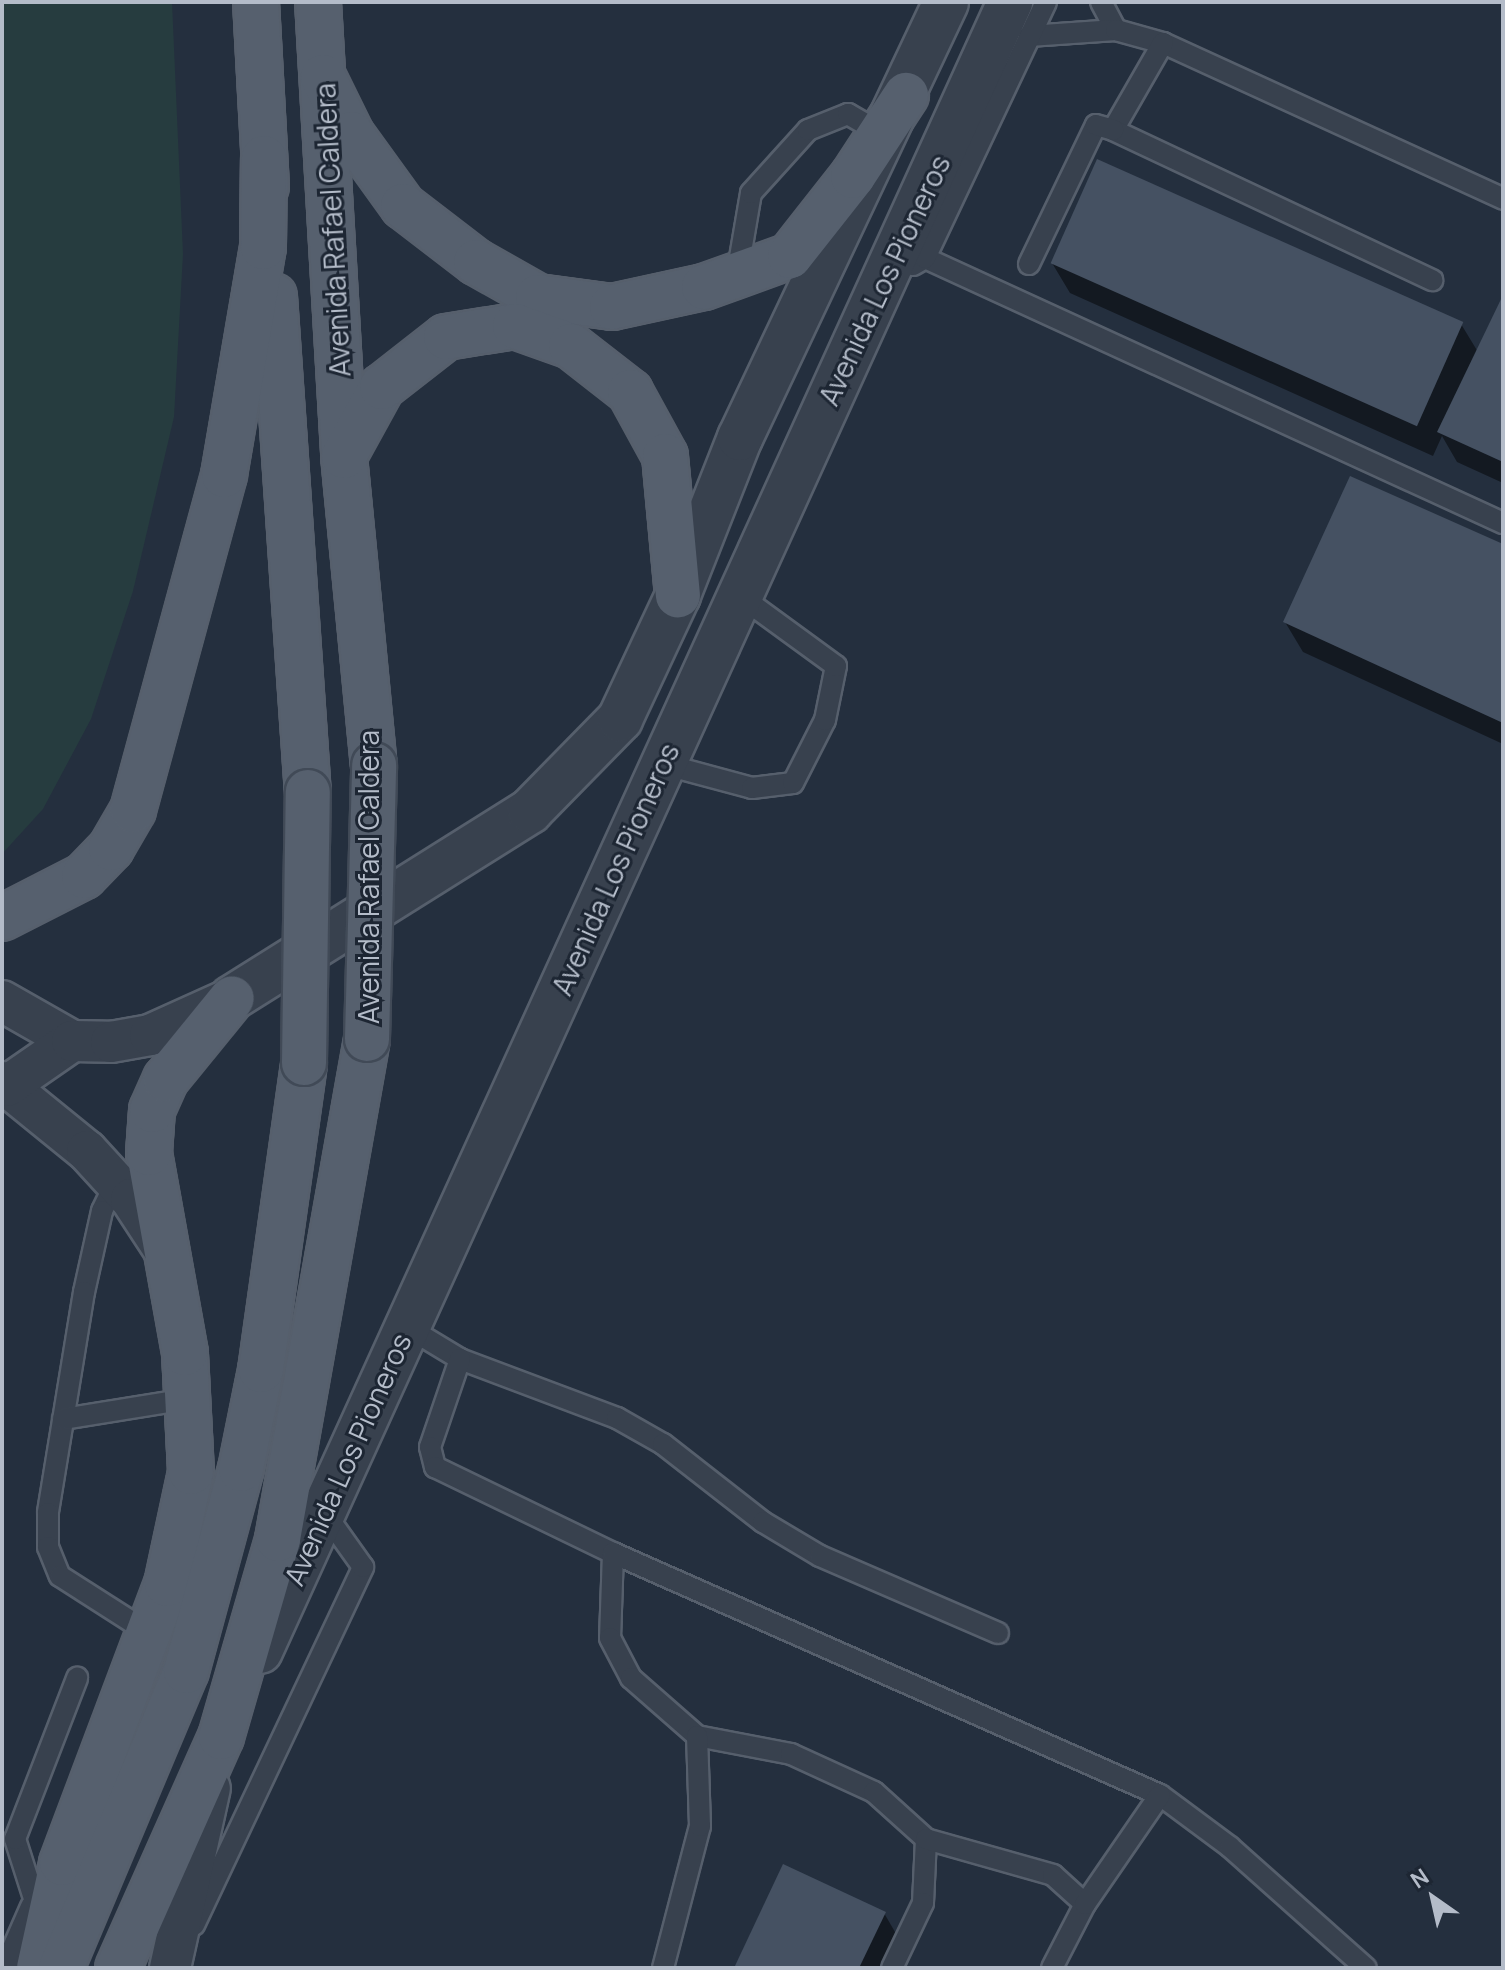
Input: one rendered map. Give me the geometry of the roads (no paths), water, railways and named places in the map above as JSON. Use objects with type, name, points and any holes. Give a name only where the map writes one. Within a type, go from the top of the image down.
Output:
[{"type":"main road","points":[[61,1968],[186,1671],[241,1469],[261,1370],[304,1063],[308,792],[256,2]]},
{"type":"main road","name":"Avenida Rafael Caldera","points":[[221,1737],[278,1539],[367,1039],[374,765],[344,456],[318,2]]},
{"type":"main road","points":[[323,77],[351,134],[403,206],[476,262],[538,297],[612,307],[737,275],[790,256],[906,95]]},
{"type":"main road","points":[[2,918],[84,876],[111,848],[133,810],[224,475],[263,247],[264,158]]},
{"type":"main road","points":[[344,456],[382,387],[446,337],[515,326],[571,346],[630,392],[665,456],[678,595]]},
{"type":"main road","points":[[21,1967],[167,1584],[191,1472],[185,1353],[163,1248],[149,1153],[152,1110],[166,1079],[232,998]]},
{"type":"main road","name":"Avenida Los Pioneros","points":[[118,1968],[221,1737]]},
{"type":"street","name":"Avenida Los Pioneros","points":[[232,998],[530,811],[620,719],[678,595],[740,438],[906,95],[944,7]]},
{"type":"street","points":[[915,211],[910,187],[922,151],[981,22],[971,10],[944,7]]},
{"type":"street","name":"Avenida Los Pioneros","points":[[172,1968],[221,1737],[915,211],[1020,19]]},
{"type":"street","points":[[2,1001],[72,1041],[111,1042],[150,1035],[232,998]]},
{"type":"street","points":[[72,1041],[5,1084],[38,1107],[116,1182],[163,1248]]},
{"type":"street","points":[[21,1967],[39,1914],[62,1863]]},
{"type":"lane","points":[[882,283],[925,258],[1020,19],[1046,2]]},
{"type":"lane","points":[[1101,2],[1116,30]]},
{"type":"lane","points":[[1020,19],[1116,30],[1163,43],[1503,199]]},
{"type":"lane","points":[[1113,130],[1163,43]]},
{"type":"lane","points":[[737,275],[751,193],[808,130],[848,114],[881,133]]},
{"type":"lane","points":[[1029,264],[1096,125],[1113,130],[1432,280]]},
{"type":"lane","points":[[925,258],[1503,523]]},
{"type":"lane","points":[[663,764],[752,788],[793,783],[825,720],[836,666],[740,596]]},
{"type":"lane","points":[[116,1182],[96,1238],[48,1513],[48,1547],[60,1576],[149,1633]]},
{"type":"lane","points":[[407,1327],[460,1359],[617,1418],[663,1444],[763,1522],[820,1556],[998,1633]]},
{"type":"lane","points":[[460,1359],[430,1447],[435,1467],[613,1553],[1160,1795],[1230,1847],[1366,1968]]},
{"type":"lane","points":[[63,1419],[187,1399]]},
{"type":"lane","points":[[172,1968],[363,1567],[323,1511]]},
{"type":"lane","points":[[613,1553],[610,1638],[631,1678],[697,1736],[805,1760],[874,1792],[926,1839],[1053,1875],[1085,1904]]},
{"type":"lane","points":[[39,1914],[15,1839],[77,1678]]},
{"type":"lane","points":[[663,1968],[700,1826],[697,1736]]},
{"type":"lane","points":[[1052,1968],[1085,1904],[1160,1795]]},
{"type":"lane","points":[[892,1968],[923,1903],[926,1839]]}]
